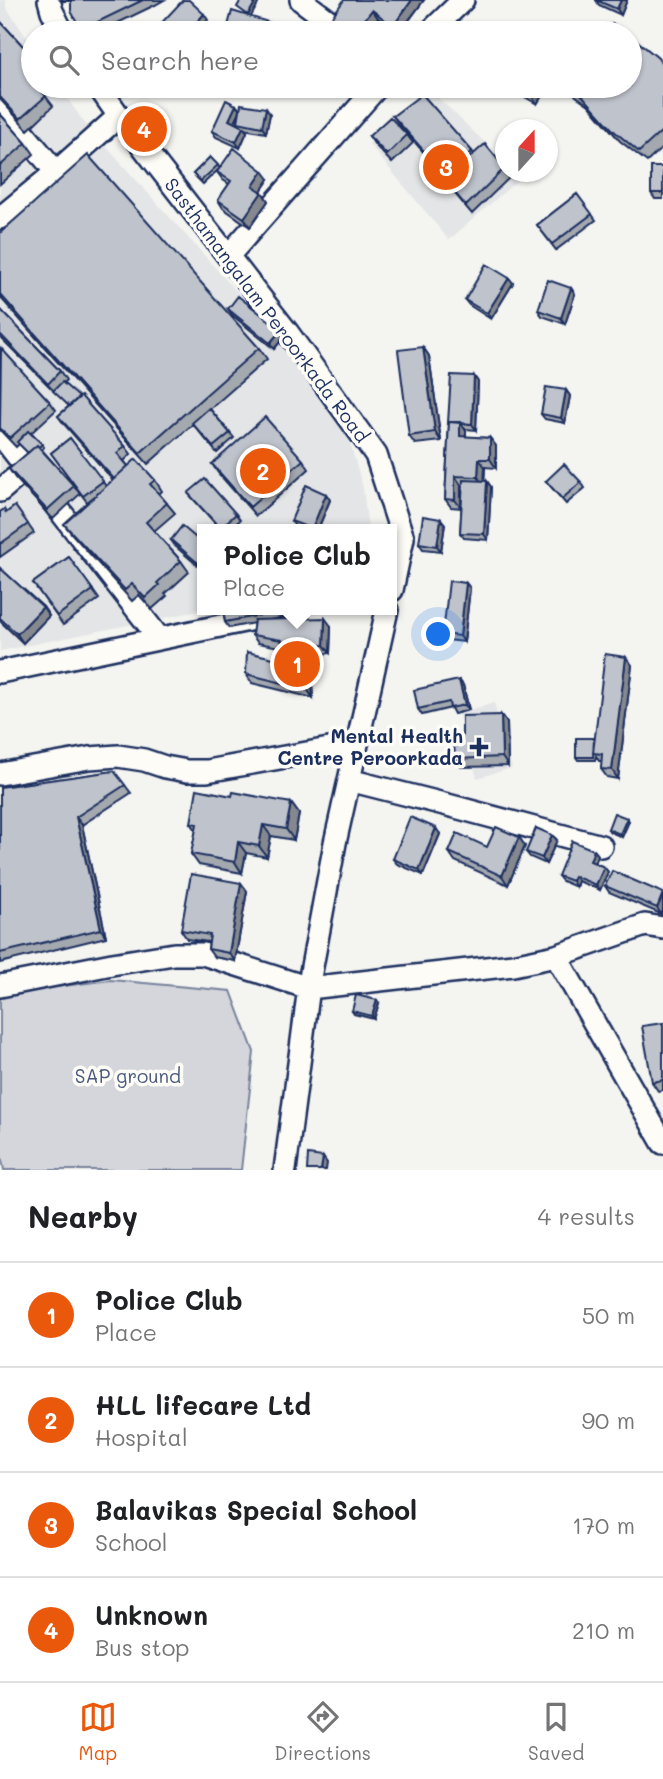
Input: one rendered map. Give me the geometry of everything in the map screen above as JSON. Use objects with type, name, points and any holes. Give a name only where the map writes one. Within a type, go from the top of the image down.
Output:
[{"type":"street","points":[[49,0],[57,21]]},
{"type":"street","points":[[301,0],[329,21]]},
{"type":"street","points":[[441,21],[463,0]]},
{"type":"street","name":"Sasthamangalam Peroorkada Road","points":[[106,98],[288,333],[376,455],[403,538],[397,564]]},
{"type":"street","points":[[229,256],[367,98]]},
{"type":"street","points":[[0,105],[57,172]]},
{"type":"street","points":[[0,218],[57,172],[119,116]]},
{"type":"street","points":[[0,434],[159,638]]},
{"type":"street","points":[[0,491],[27,468]]},
{"type":"street","points":[[0,671],[272,615]]},
{"type":"street","points":[[285,1170],[309,988],[335,843],[386,615]]},
{"type":"street","points":[[0,774],[89,758],[118,756],[187,771],[207,771],[357,744]]},
{"type":"street","points":[[349,780],[601,846]]},
{"type":"street","points":[[0,986],[174,954],[203,954],[309,988],[513,965],[555,956],[645,925],[663,928]]},
{"type":"street","points":[[555,956],[663,1143]]},
{"type":"shaded area","points":[[0,0],[6,0],[6,7],[21,29],[21,98],[67,98],[83,121],[339,405],[363,488],[367,524],[197,524],[197,611],[0,651]]},
{"type":"shaded area","points":[[417,98],[438,98],[495,152],[495,182],[515,182],[449,240],[369,144]]},
{"type":"shaded area","name":"Mental Health Centre Peroorkada","points":[[494,703],[512,768],[477,778],[471,754],[455,758],[450,740],[464,736],[458,713]]},
{"type":"green space","name":"SAP ground","points":[[111,980],[231,991],[254,1052],[241,1170],[4,1170],[0,1150],[0,994]]},
{"type":"building","points":[[71,0],[143,0],[100,21],[76,21],[71,11]]},
{"type":"building","points":[[183,0],[189,0],[204,14],[198,21],[163,21]]},
{"type":"building","points":[[241,0],[256,1],[248,15],[237,7]]},
{"type":"building","points":[[344,0],[412,0],[397,21],[386,21],[372,10],[363,21],[329,21]]},
{"type":"building","points":[[596,0],[621,0],[617,9]]},
{"type":"building","points":[[232,11],[265,21],[229,21]]},
{"type":"building","points":[[0,21],[21,44],[21,98],[44,98],[20,119],[0,97]]},
{"type":"building","points":[[642,45],[663,66],[663,130],[639,152],[613,130],[585,98],[642,98]]},
{"type":"building","points":[[417,98],[426,98],[472,151],[446,176],[393,116]]},
{"type":"building","points":[[226,100],[236,105],[229,120],[243,127],[236,142],[212,131]]},
{"type":"building","points":[[241,104],[266,108],[262,127],[238,122]]},
{"type":"building","points":[[0,114],[26,143],[0,166]]},
{"type":"building","points":[[390,117],[407,135],[387,155],[369,136]]},
{"type":"building","points":[[485,144],[495,156],[495,178],[466,206],[444,180]]},
{"type":"building","points":[[234,148],[263,171],[253,186],[262,192],[244,218],[218,200],[231,181],[217,172]]},
{"type":"building","points":[[88,155],[259,348],[140,453],[0,294],[0,233]]},
{"type":"building","points":[[210,157],[218,165],[201,181],[193,174]]},
{"type":"building","points":[[651,167],[663,167],[663,193],[651,193]]},
{"type":"building","points":[[577,194],[592,214],[552,244],[537,225]]},
{"type":"building","points":[[486,264],[509,278],[487,313],[465,300]]},
{"type":"building","points":[[548,280],[571,288],[561,318],[538,310]]},
{"type":"building","points":[[238,296],[281,330],[270,343],[228,309]]},
{"type":"building","points":[[0,309],[60,371],[48,384],[0,334]]},
{"type":"building","points":[[423,347],[435,432],[409,436],[398,350]]},
{"type":"building","points":[[1,348],[50,402],[10,438],[0,428]]},
{"type":"building","points":[[451,375],[474,376],[472,424],[448,423]]},
{"type":"building","points":[[62,382],[79,397],[69,406],[53,391]]},
{"type":"building","points":[[546,387],[566,390],[561,418],[541,414]]},
{"type":"building","points":[[81,396],[125,446],[117,453],[128,466],[114,479],[58,416]]},
{"type":"building","points":[[209,408],[230,433],[213,447],[192,423]]},
{"type":"building","points":[[265,417],[303,460],[250,507],[212,464]]},
{"type":"building","points":[[449,422],[460,422],[460,436],[490,438],[490,459],[479,459],[478,477],[455,476],[455,500],[445,499]]},
{"type":"building","points":[[28,431],[42,444],[28,453],[17,442]]},
{"type":"building","points":[[70,438],[103,481],[83,496],[51,453]]},
{"type":"building","points":[[37,445],[74,486],[47,510],[9,469]]},
{"type":"building","points":[[136,459],[155,480],[150,484],[167,503],[146,522],[181,561],[145,598],[132,584],[125,590],[64,524]]},
{"type":"building","points":[[564,464],[581,482],[562,499],[546,481]]},
{"type":"building","points":[[205,479],[236,514],[225,524],[216,524],[188,493]]},
{"type":"building","points":[[463,480],[487,481],[484,534],[460,533]]},
{"type":"building","points":[[306,485],[326,494],[314,524],[291,521]]},
{"type":"building","points":[[15,506],[28,524],[0,544],[0,512],[4,509],[6,513]]},
{"type":"building","points":[[423,516],[441,519],[437,546],[419,543]]},
{"type":"building","points":[[182,526],[197,539],[197,562],[171,540]]},
{"type":"building","points":[[69,557],[93,590],[57,616],[33,583]]},
{"type":"building","points":[[0,568],[43,607],[17,634],[0,618]]},
{"type":"building","points":[[449,581],[466,583],[460,636],[443,634]]},
{"type":"building","points":[[224,615],[261,615],[225,622]]},
{"type":"building","points":[[325,618],[324,645],[304,646],[307,689],[246,674],[247,652],[278,659],[282,640],[252,635],[254,620]]},
{"type":"building","points":[[605,654],[626,657],[612,770],[601,769],[602,754],[593,753]]},
{"type":"building","points":[[459,680],[465,705],[450,708],[449,702],[418,709],[414,690]]},
{"type":"building","name":"Mental Health Centre Peroorkada","points":[[501,715],[502,757],[455,759],[454,741],[462,741],[462,716]]},
{"type":"building","points":[[576,738],[594,738],[593,757],[576,757]]},
{"type":"building","points":[[114,771],[125,785],[76,817],[101,929],[0,953],[0,787]]},
{"type":"building","points":[[197,789],[232,796],[233,792],[291,803],[286,829],[263,825],[259,846],[238,842],[235,862],[191,854],[197,824],[191,823]]},
{"type":"building","points":[[614,813],[627,818],[620,834],[608,829]]},
{"type":"building","points":[[410,817],[436,828],[419,870],[393,859]]},
{"type":"building","points":[[496,827],[519,837],[502,876],[449,852],[457,833],[487,847]]},
{"type":"building","points":[[536,828],[552,835],[542,858],[526,852]]},
{"type":"building","points":[[572,841],[594,850],[590,861],[604,867],[596,885],[574,876],[572,881],[558,876]]},
{"type":"building","points":[[612,871],[663,893],[657,908],[605,886]]},
{"type":"building","points":[[191,874],[241,883],[229,953],[208,949],[210,935],[181,930]]},
{"type":"building","points":[[356,995],[377,1000],[372,1016],[352,1011]]},
{"type":"building","points":[[663,1023],[663,1080],[652,1082],[642,1026]]},
{"type":"building","points":[[308,1155],[323,1157],[321,1170],[307,1170]]},
{"type":"place","name":"Unknown","points":[[144,129]]},
{"type":"place","name":"Balavikas Special School","points":[[446,167]]},
{"type":"place","name":"HLL lifecare Ltd","points":[[263,471]]},
{"type":"place","name":"Police Club","points":[[297,664]]},
{"type":"place","name":"Mental Health Centre Peroorkada","points":[[479,747]]}]
